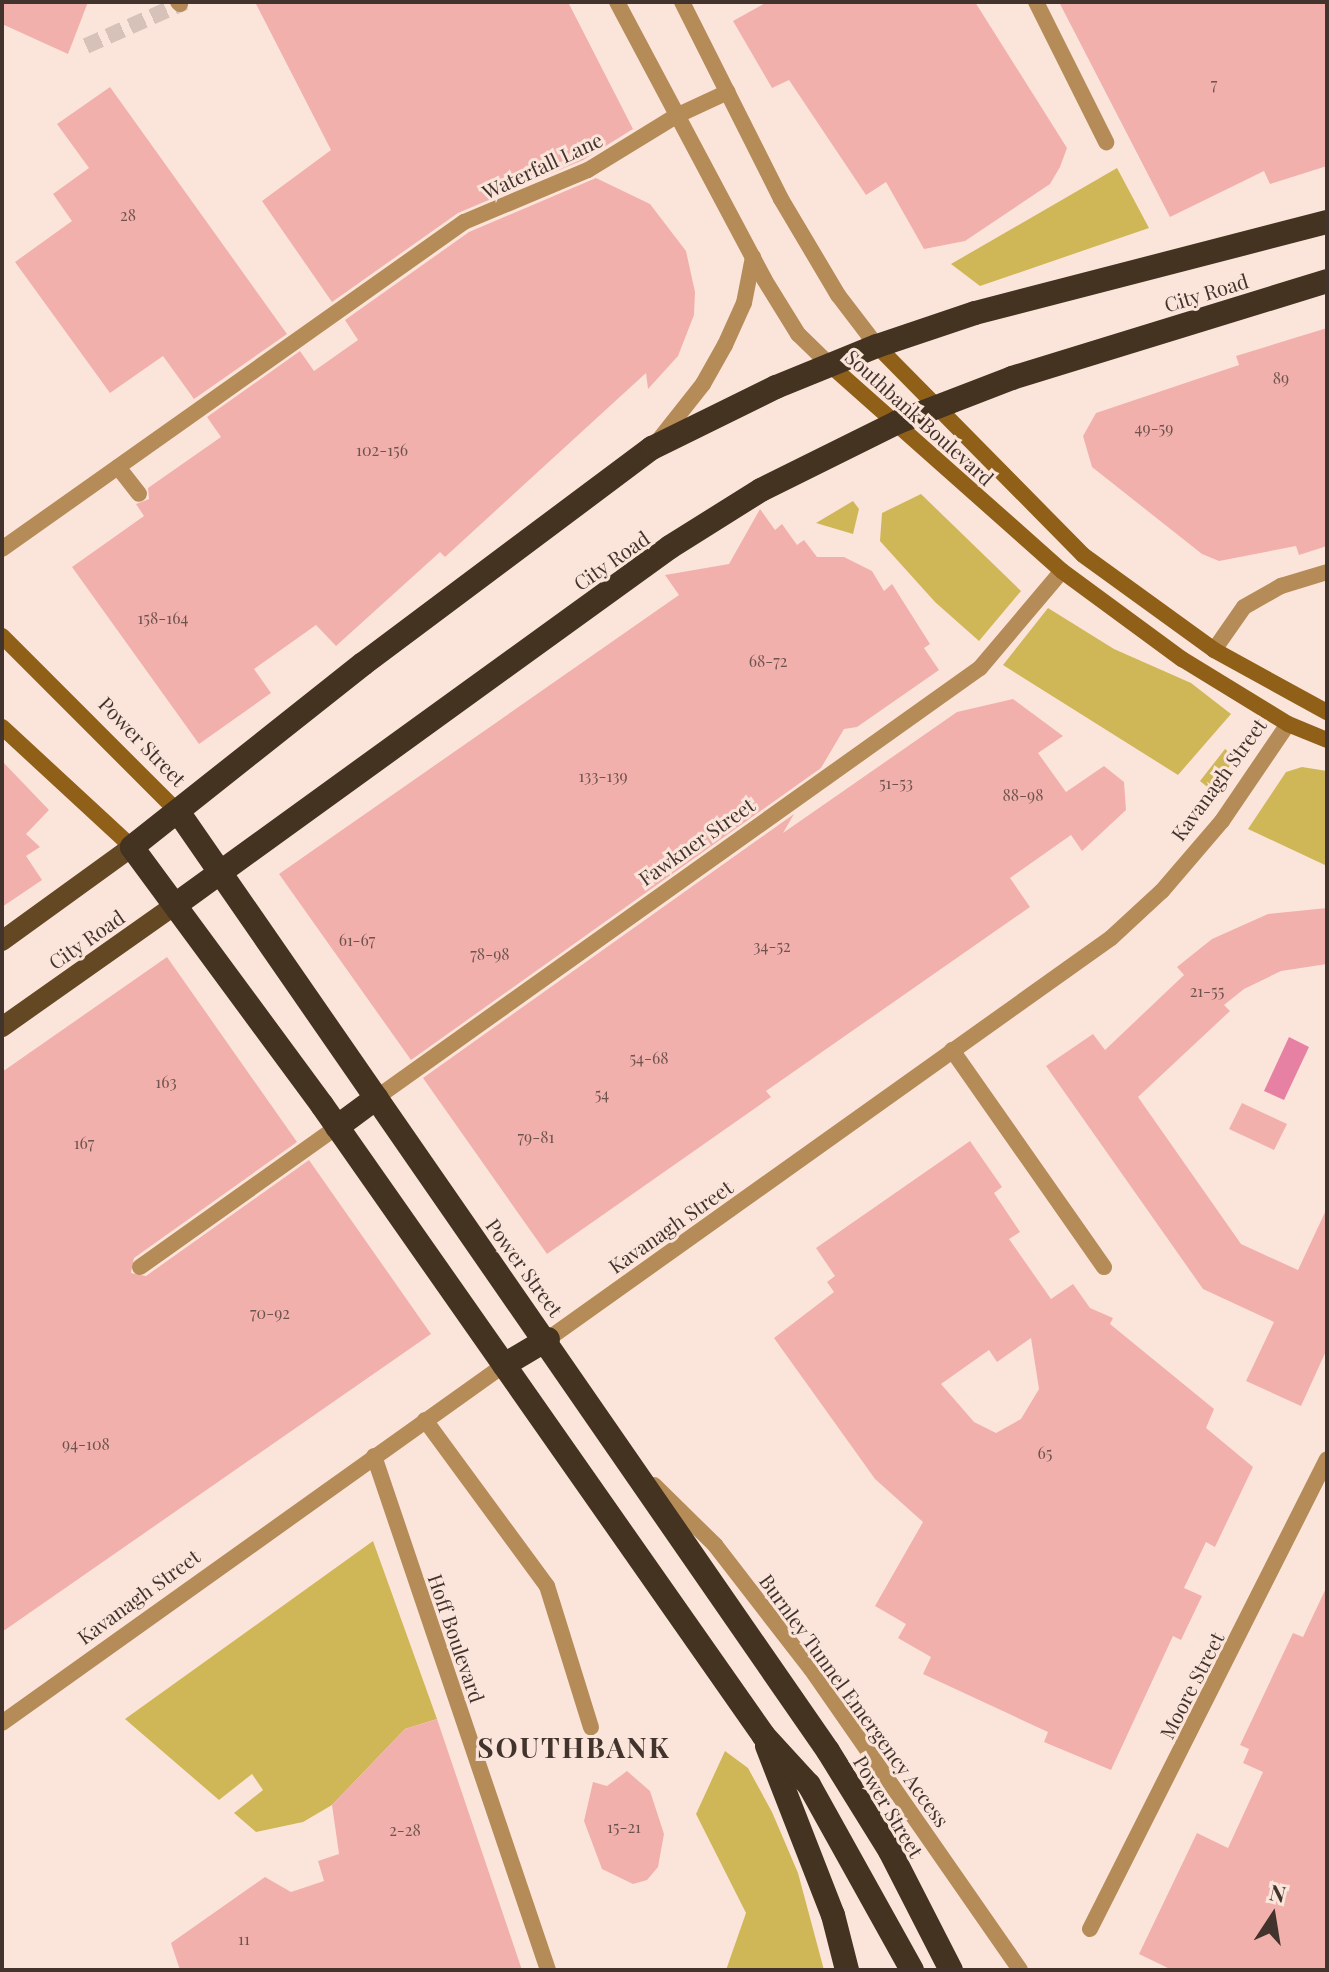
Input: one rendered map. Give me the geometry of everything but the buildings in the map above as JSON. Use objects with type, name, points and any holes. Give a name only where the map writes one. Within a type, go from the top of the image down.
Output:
[{"type":"highway","name":"City Road","points":[[132,847],[179,813],[363,664],[652,448],[829,364],[975,313],[1327,222]]},
{"type":"highway","name":"City Road","points":[[178,903],[670,547],[761,490],[934,407],[1087,353],[1327,281]]},
{"type":"highway","name":"Power Street","points":[[179,813],[376,1098],[548,1339],[836,1764],[890,1851],[951,1970]]},
{"type":"highway","points":[[132,847],[178,903],[764,1736],[809,1785],[912,1970]]},
{"type":"highway","name":"Fawkner Street","points":[[337,1127],[376,1098]]},
{"type":"highway","name":"Kavanagh Street","points":[[504,1365],[548,1339]]},
{"type":"highway","points":[[764,1736],[833,1915],[847,1970]]},
{"type":"main road","name":"Southbank Boulevard","points":[[877,346],[1083,555],[1214,650],[1327,712]]},
{"type":"main road","name":"Southbank Boulevard","points":[[829,364],[898,422],[1062,571],[1182,659],[1288,724],[1327,740]]},
{"type":"main road","name":"Power Street","points":[[2,636],[179,813]]},
{"type":"main road","name":"Kavanagh Street","points":[[1288,724],[1302,701]]},
{"type":"main road","points":[[2,727],[132,847]]},
{"type":"main road","name":"City Road","points":[[2,941],[132,847]]},
{"type":"main road","name":"City Road","points":[[2,1027],[178,903]]},
{"type":"street","name":"Southbank Boulevard","points":[[617,2],[676,116],[798,334],[829,364]]},
{"type":"street","name":"Southbank Boulevard","points":[[682,2],[781,199],[838,295],[877,346]]},
{"type":"street","points":[[1036,2],[1106,142]]},
{"type":"street","name":"Waterfall Lane","points":[[2,549],[464,222],[588,170],[676,116],[728,92]]},
{"type":"street","points":[[652,448],[703,384],[725,345],[744,303],[753,257]]},
{"type":"street","points":[[118,467],[139,494]]},
{"type":"street","name":"Fawkner Street","points":[[376,1098],[980,668],[1062,571]]},
{"type":"street","points":[[1214,650],[1244,607],[1281,586],[1327,572]]},
{"type":"street","name":"Kavanagh Street","points":[[548,1339],[1111,938],[1162,891],[1222,821],[1288,724]]},
{"type":"street","points":[[952,1050],[1104,1267]]},
{"type":"street","points":[[140,1267],[337,1127]]},
{"type":"street","name":"Kavanagh Street","points":[[2,1723],[504,1365]]},
{"type":"street","points":[[425,1420],[547,1586],[591,1727]]},
{"type":"street","name":"Hoff Boulevard","points":[[374,1456],[548,1970]]},
{"type":"street","name":"Moore Street","points":[[1090,1929],[1327,1459]]},
{"type":"street","name":"Burnley Tunnel Emergency Access","points":[[638,1470],[715,1545],[749,1586],[867,1746],[1020,1970]]},
{"type":"shaded area","points":[[1117,168],[1149,228],[980,286],[951,264]]},
{"type":"shaded area","points":[[921,494],[1021,591],[979,641],[935,602],[880,541],[882,513]]},
{"type":"shaded area","points":[[853,501],[859,509],[853,534],[816,523]]},
{"type":"shaded area","points":[[1048,608],[1114,649],[1191,683],[1231,714],[1178,775],[1003,665]]},
{"type":"shaded area","points":[[1225,749],[1236,758],[1211,790],[1200,781]]},
{"type":"shaded area","points":[[1302,767],[1327,771],[1327,866],[1248,829],[1286,772]]},
{"type":"shaded area","points":[[1289,1037],[1309,1047],[1284,1100],[1264,1091]]},
{"type":"shaded area","points":[[373,1541],[437,1719],[405,1729],[332,1805],[303,1822],[256,1832],[234,1813],[263,1790],[252,1774],[219,1800],[125,1719]]},
{"type":"shaded area","points":[[725,1751],[748,1768],[772,1812],[798,1873],[824,1970],[726,1970],[746,1913],[696,1814]]},
{"type":"tunnel","points":[[86,46],[185,2]]},
{"type":"district","name":"SOUTHBANK","points":[[574,1747]]}]
